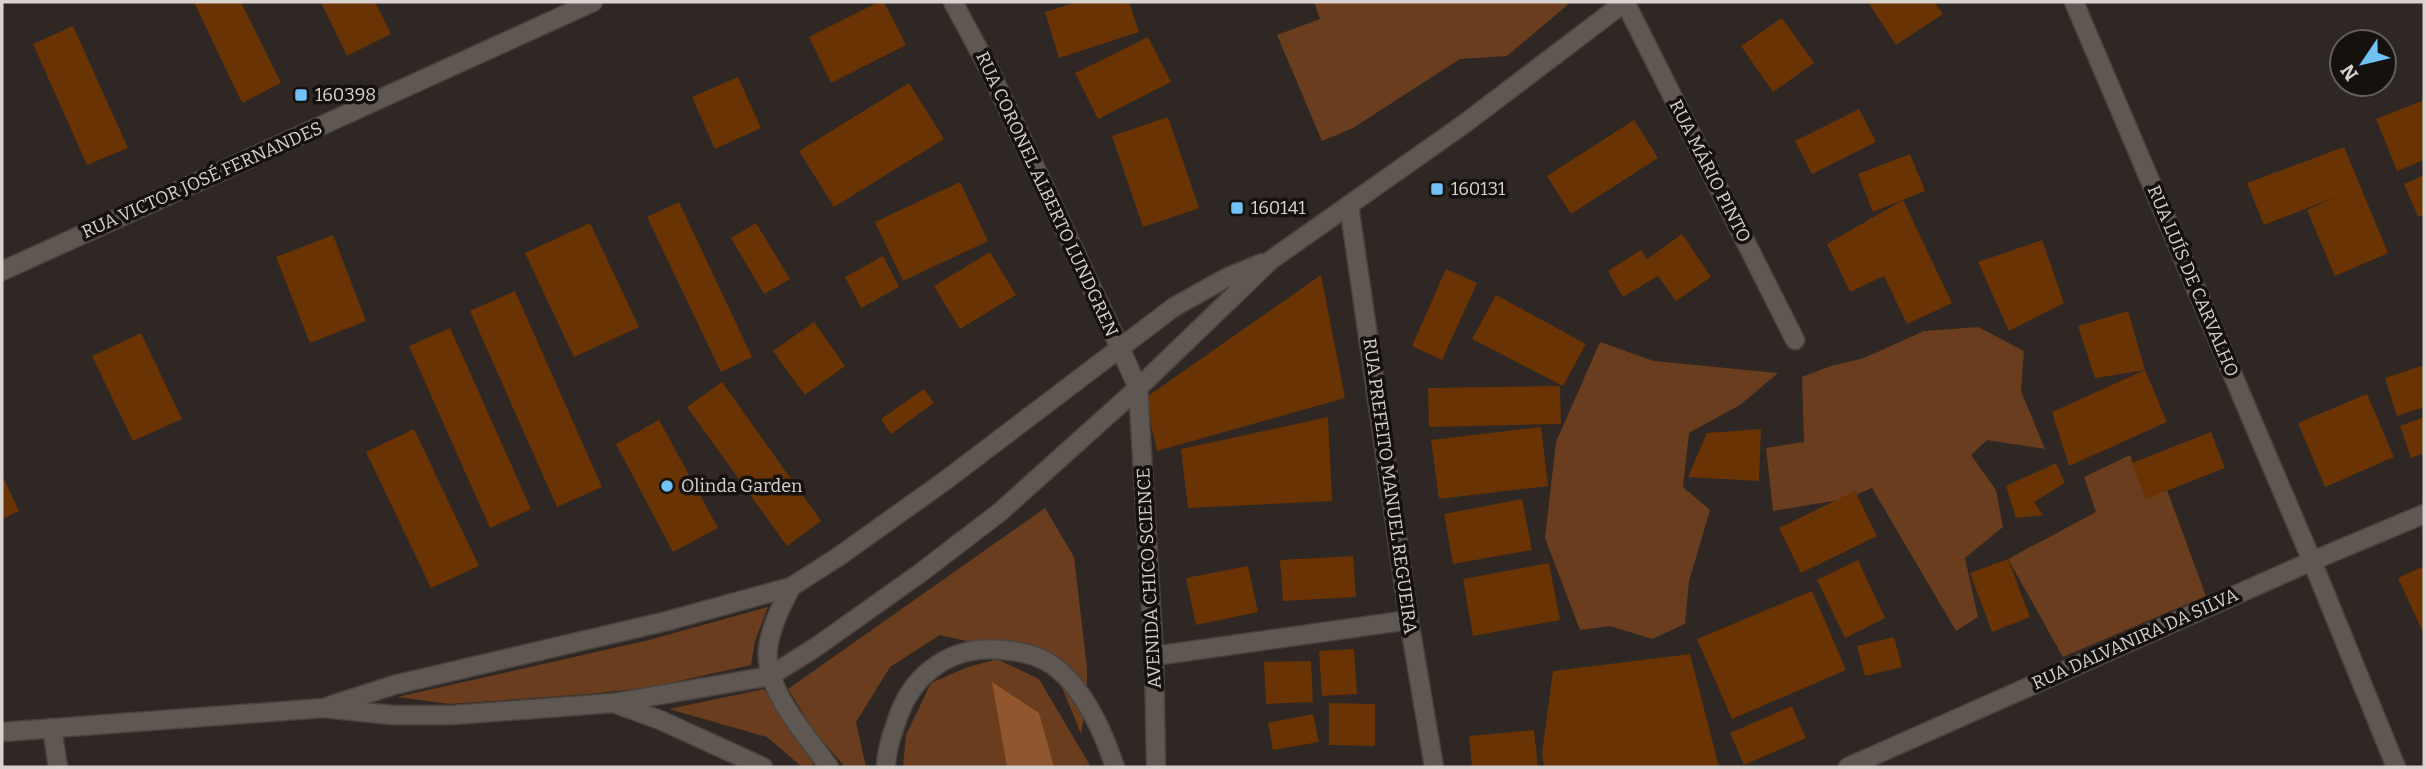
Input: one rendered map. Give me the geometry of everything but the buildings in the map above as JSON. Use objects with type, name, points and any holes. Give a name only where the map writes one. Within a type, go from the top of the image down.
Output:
[{"type":"main road","name":"RUA VICTOR JOSÉ FERNANDES","points":[[2,271],[593,2]]},
{"type":"main road","name":"RUA CORONEL ALBERTO LUNDGREN","points":[[953,2],[989,69],[1138,388]]},
{"type":"main road","points":[[2,732],[323,708],[380,714],[453,715],[613,703],[770,676],[919,574],[1000,512],[1138,388],[1270,260],[1464,124],[1625,2]]},
{"type":"main road","name":"RUA MÁRIO PINTO","points":[[1625,2],[1795,340]]},
{"type":"main road","name":"RUA LUÍS DE CARVALHO","points":[[2074,2],[2312,561],[2396,767]]},
{"type":"main road","name":"RUA PREFEITO MANUEL REGUEIRA","points":[[1349,205],[1409,620],[1434,767]]},
{"type":"main road","points":[[323,708],[394,685],[667,621],[791,587],[895,518],[1196,293],[1270,260]]},
{"type":"main road","name":"AVENIDA CHICO SCIENCE","points":[[1138,388],[1154,656],[1156,767]]},
{"type":"main road","name":"RUA DALVANIRA DA SILVA","points":[[1848,767],[2424,514]]},
{"type":"main road","points":[[791,587],[775,620],[770,639],[770,676],[785,703],[829,767]]},
{"type":"main road","points":[[1154,656],[1409,620]]},
{"type":"main road","points":[[886,767],[887,750],[901,705],[929,669],[951,657],[974,650],[997,648],[1041,659],[1059,670],[1077,690],[1094,718],[1115,767]]},
{"type":"main road","points":[[613,703],[660,720],[763,767]]},
{"type":"main road","points":[[52,728],[58,767]]},
{"type":"shaded area","points":[[1314,2],[1571,2],[1507,56],[1460,59],[1353,128],[1322,141],[1277,35],[1320,19]]},
{"type":"shaded area","points":[[1978,327],[2024,351],[2021,391],[2045,449],[1987,440],[1971,455],[1996,490],[2003,527],[1965,558],[1978,617],[1956,631],[1872,488],[1845,499],[1773,511],[1766,448],[1804,442],[1802,377],[1864,358],[1924,331]]},
{"type":"shaded area","points":[[1600,342],[1654,361],[1778,373],[1740,405],[1689,433],[1683,487],[1710,510],[1689,581],[1685,624],[1652,639],[1610,626],[1580,630],[1545,538],[1556,442]]},
{"type":"shaded area","points":[[2130,455],[2146,498],[2167,490],[2206,596],[2063,657],[2008,559],[2096,512],[2084,477]]},
{"type":"shaded area","points":[[1045,508],[1074,557],[1087,668],[1087,699],[1081,734],[1059,680],[1016,652],[940,635],[890,667],[856,722],[866,767],[845,767],[814,731],[788,689]]},
{"type":"shaded area","points":[[768,607],[755,641],[751,665],[652,687],[589,694],[450,704],[397,697],[649,640]]},
{"type":"shaded area","points":[[997,659],[1039,679],[1091,767],[903,767],[906,735],[931,683],[965,668]]},
{"type":"shaded area","points":[[992,682],[1039,713],[1054,767],[1007,767]]},
{"type":"shaded area","points":[[764,689],[811,758],[814,767],[802,767],[767,737],[669,709]]},
{"type":"place","name":"160398","points":[[301,95]]},
{"type":"place","name":"160131","points":[[1437,189]]},
{"type":"place","name":"160141","points":[[1237,208]]},
{"type":"place","name":"Olinda Garden","points":[[667,486]]}]
